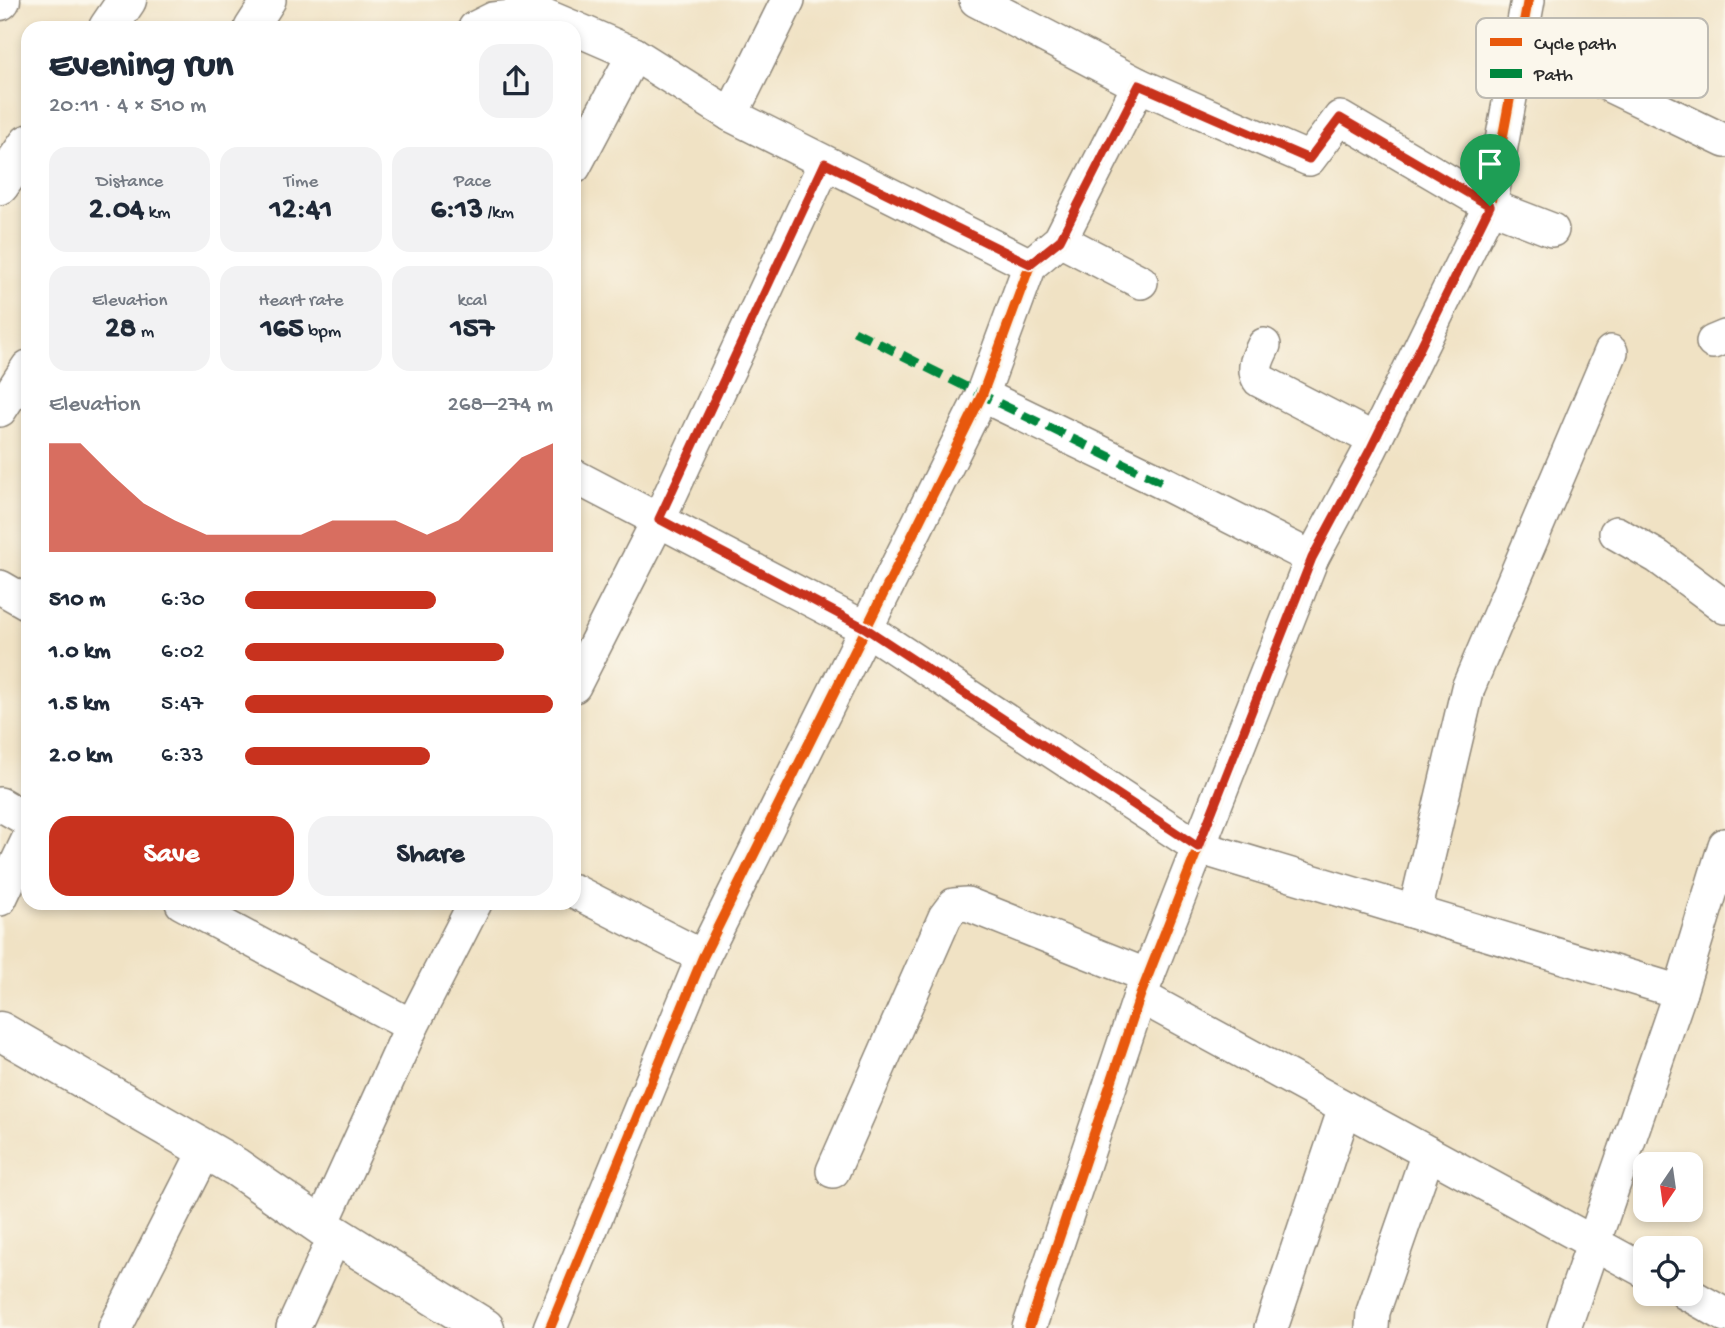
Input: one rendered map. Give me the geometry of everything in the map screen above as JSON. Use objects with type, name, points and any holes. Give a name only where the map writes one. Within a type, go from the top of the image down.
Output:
[{"type":"main road","points":[[113,21],[127,0]]},
{"type":"main road","points":[[0,185],[21,154]]},
{"type":"main road","points":[[0,1031],[206,1149],[328,1230],[485,1328]]},
{"type":"street","points":[[256,21],[269,0]]},
{"type":"street","points":[[731,115],[788,0]]},
{"type":"street","points":[[976,0],[1139,85],[1309,159],[1340,118],[1490,206],[1552,230]]},
{"type":"street","points":[[1525,18],[1528,0]]},
{"type":"street","points":[[489,21],[541,14],[558,21]]},
{"type":"street","points":[[581,31],[634,54],[731,115],[1030,264]]},
{"type":"street","points":[[581,154],[634,54]]},
{"type":"street","points":[[550,1328],[703,957],[982,396],[1030,264],[1060,240],[1139,85]]},
{"type":"street","points":[[1029,1328],[1144,986],[1312,558],[1375,440],[1490,206],[1511,98]]},
{"type":"street","points":[[1635,98],[1725,141]]},
{"type":"street","points":[[581,672],[659,519],[825,163]]},
{"type":"street","points":[[1060,240],[1141,282]]},
{"type":"street","points":[[1264,345],[1254,372],[1259,380],[1375,440]]},
{"type":"street","points":[[1415,912],[1468,688],[1611,352]]},
{"type":"street","points":[[0,410],[21,378]]},
{"type":"street","points":[[982,396],[1312,558]]},
{"type":"street","points":[[581,480],[865,628],[1198,847],[1680,992]]},
{"type":"street","points":[[1616,533],[1658,557],[1725,607]]},
{"type":"street","points":[[0,587],[21,599]]},
{"type":"street","points":[[0,804],[21,816]]},
{"type":"street","points":[[1564,1328],[1680,992],[1725,845]]},
{"type":"street","points":[[0,899],[21,855]]},
{"type":"street","points":[[581,895],[703,957]]},
{"type":"street","points":[[833,1171],[945,917],[954,905],[967,904],[1144,986],[1345,1108],[1633,1265]]},
{"type":"street","points":[[195,910],[412,1026]]},
{"type":"street","points":[[293,1328],[328,1230],[412,1026],[471,910]]},
{"type":"street","points":[[1271,1328],[1345,1108]]},
{"type":"street","points":[[115,1328],[206,1149]]},
{"type":"street","points":[[1372,1328],[1373,1312],[1428,1153]]},
{"type":"street","points":[[1703,1302],[1725,1314]]},
{"type":"marked path","points":[[854,331],[1168,485]]},
{"type":"cycle path","points":[[1525,18],[1528,0]]},
{"type":"cycle path","points":[[550,1328],[703,957],[982,395],[1030,265],[1060,240],[1139,85]]},
{"type":"cycle path","points":[[1029,1328],[1140,996],[1312,558],[1370,450],[1490,206],[1510,98]]},
{"type":"route","points":[[1139,85],[1309,159],[1340,118],[1490,206],[1370,450],[1312,558],[1198,847],[865,628],[659,519],[825,163],[1030,264],[1060,240],[1139,85]]}]
